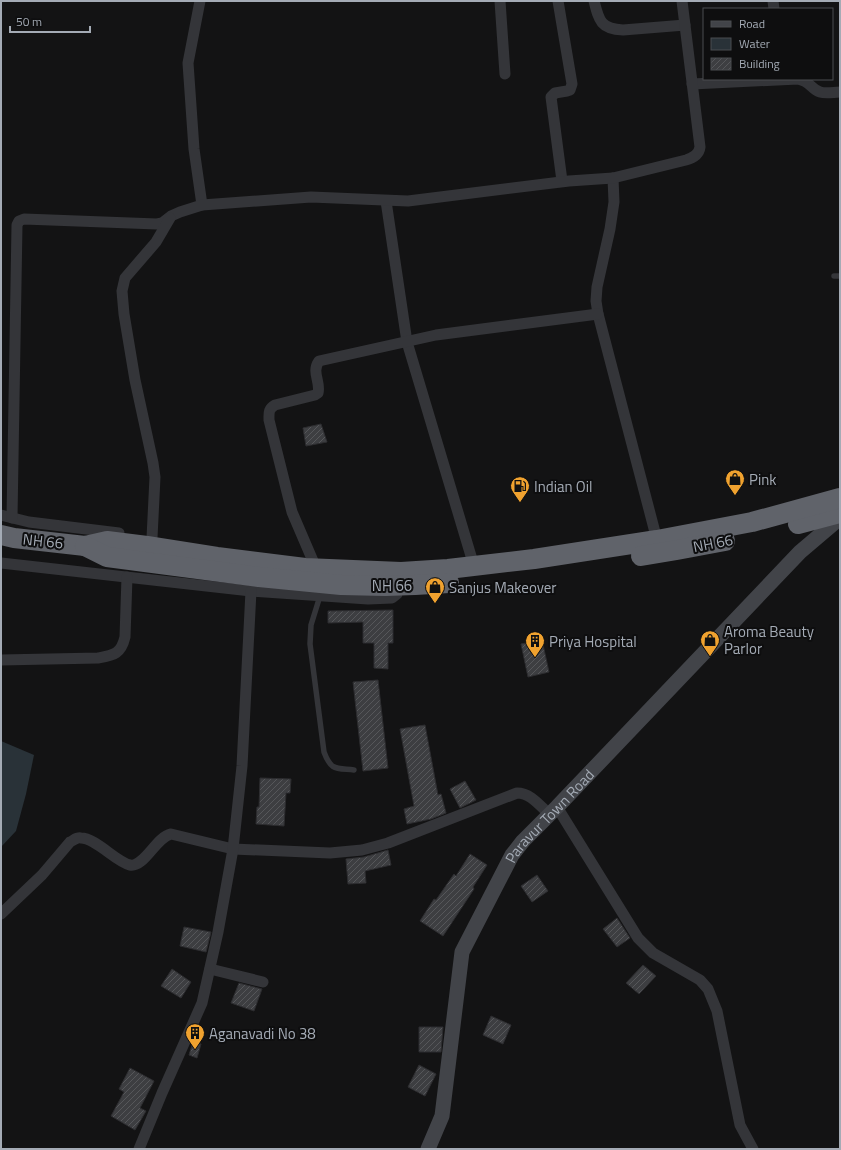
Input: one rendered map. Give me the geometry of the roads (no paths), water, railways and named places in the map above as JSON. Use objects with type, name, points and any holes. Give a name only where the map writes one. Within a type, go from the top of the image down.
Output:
[{"type":"highway","name":"NH 66","points":[[86,546],[107,540],[203,555],[291,566],[401,572],[448,570],[534,559],[657,540],[752,522],[840,498]]},
{"type":"highway","name":"NH 66","points":[[1,534],[14,538],[86,546],[107,557],[259,578],[340,585],[415,586],[472,580],[678,550],[744,537],[840,513]]},
{"type":"main road","name":"Paravur Town Road","points":[[428,1149],[442,1116],[462,952],[512,855],[800,552],[840,518]]},
{"type":"main road","points":[[800,552],[803,523]]},
{"type":"street","points":[[200,1],[188,63],[194,149],[202,205]]},
{"type":"street","points":[[500,1],[505,74]]},
{"type":"street","points":[[558,1],[572,84],[572,87],[568,92],[555,92],[551,97],[562,182]]},
{"type":"street","points":[[594,1],[601,23],[606,27],[615,30],[685,25]]},
{"type":"street","points":[[203,555],[198,548],[183,542],[29,522],[6,516],[17,223],[24,219],[157,224],[162,223],[171,216],[180,212],[202,205],[311,198],[408,201],[562,182],[613,178],[686,160],[694,157],[699,152],[700,145],[682,1]]},
{"type":"street","points":[[692,84],[771,80]]},
{"type":"street","points":[[803,80],[819,92],[840,92]]},
{"type":"street","points":[[613,178],[615,193],[614,202],[610,229],[597,288],[596,301],[598,314],[657,540]]},
{"type":"street","points":[[386,201],[407,342],[474,566]]},
{"type":"street","points":[[152,538],[153,464],[134,372],[124,314],[122,291],[125,278],[156,242],[171,216]]},
{"type":"street","points":[[316,568],[292,512],[269,420],[269,412],[270,408],[275,405],[318,393],[319,387],[315,369],[319,361],[436,335],[598,314]]},
{"type":"street","points":[[1,563],[251,591],[368,600],[391,599],[397,594],[398,586]]},
{"type":"street","points":[[1,660],[98,658],[111,655],[118,651],[123,646],[125,637],[127,577]]},
{"type":"street","points":[[139,1149],[162,1093],[202,1004],[218,932],[233,849],[242,766],[251,591]]},
{"type":"street","points":[[1,914],[42,875],[74,839],[88,839],[125,863],[132,865],[139,863],[168,834],[233,849],[330,853],[362,850],[388,843],[518,793],[526,794],[554,811],[638,938],[653,953],[700,980],[708,989],[716,1012],[740,1126],[753,1149]]},
{"type":"street","points":[[210,969],[263,982]]},
{"type":"lane","points":[[320,596],[311,625],[310,644],[324,752],[333,767],[354,770]]},
{"type":"water","points":[[1,741],[34,755],[26,794],[16,831],[1,847]]},
{"type":"place","name":"Pink","points":[[735,496]]},
{"type":"place","name":"Indian Oil","points":[[520,503]]},
{"type":"place","name":"Sanjus Makeover","points":[[435,604]]},
{"type":"place","name":"Aroma Beauty Parlor","points":[[710,657]]},
{"type":"place","name":"Priya Hospital","points":[[535,658]]},
{"type":"place","name":"Aganavadi No 38","points":[[195,1050]]}]
